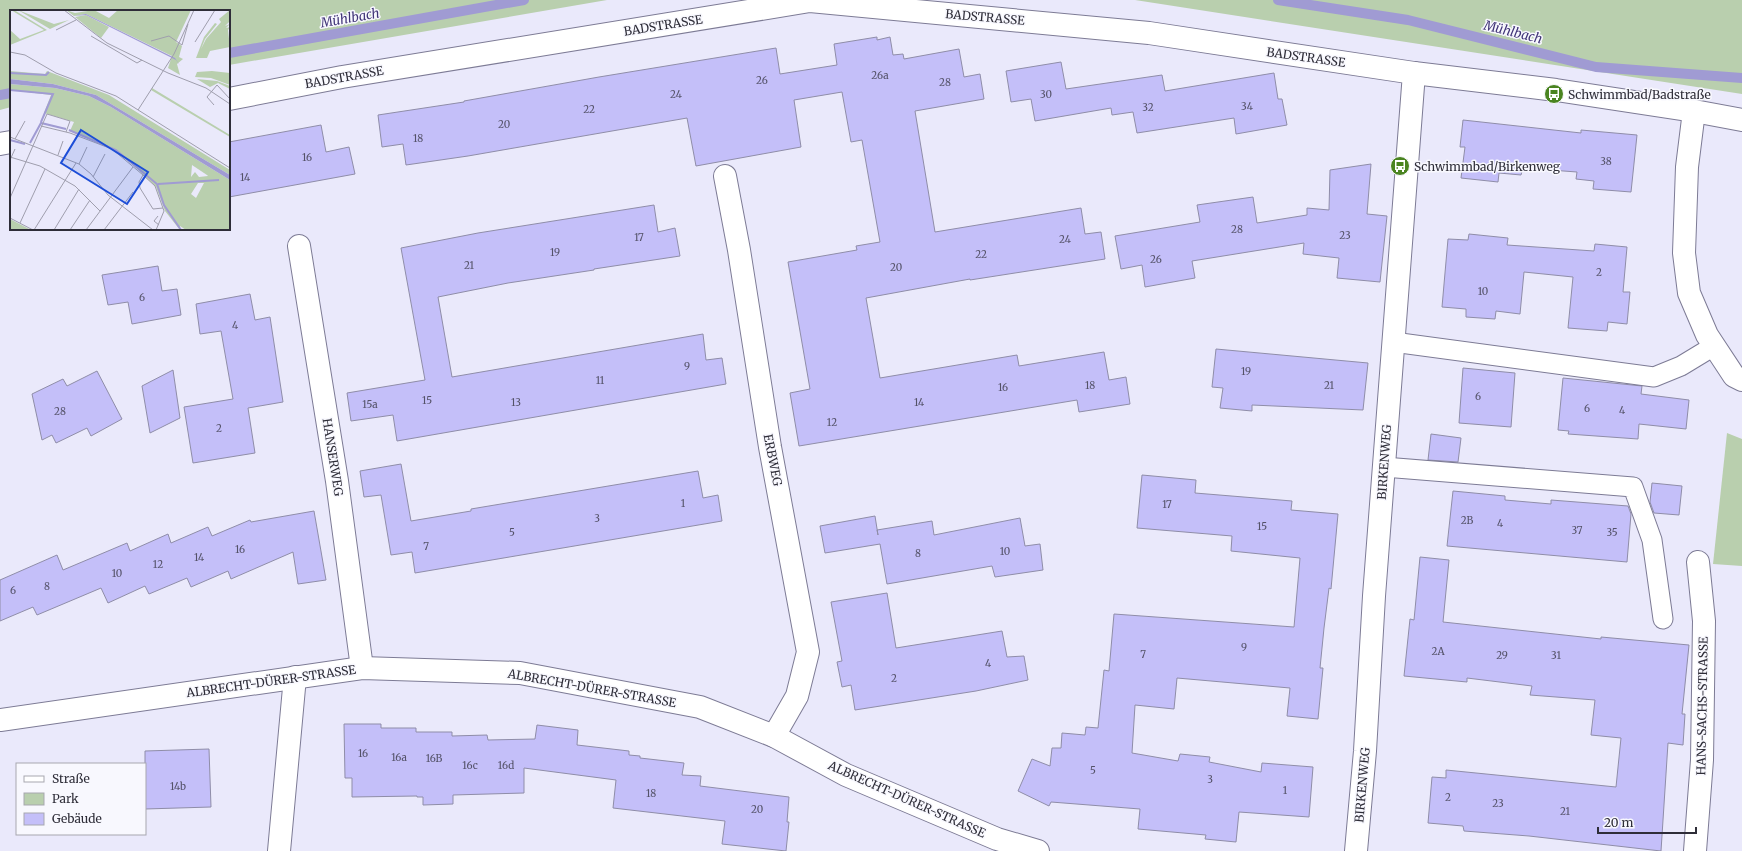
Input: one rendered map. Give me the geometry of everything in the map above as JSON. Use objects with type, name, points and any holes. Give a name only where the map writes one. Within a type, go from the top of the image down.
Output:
[{"type":"street","name":"BADSTRASSE","points":[[230,99],[342,77],[810,1],[1122,30],[1414,73],[1556,90],[1694,110],[1742,120]]},
{"type":"street","name":"BIRKENWEG","points":[[1356,851],[1365,751],[1393,342],[1414,73]]},
{"type":"street","points":[[1694,110],[1686,167],[1684,253],[1689,293],[1707,335],[1734,376],[1742,380]]},
{"type":"street","points":[[0,144],[10,142]]},
{"type":"street","name":"ERBWEG","points":[[725,176],[739,250],[770,447],[808,652],[797,696],[774,736]]},
{"type":"street","name":"HANSERWEG","points":[[299,246],[337,481],[362,668]]},
{"type":"street","name":"HANS-SACHS-STRASSE","points":[[1694,851],[1702,760],[1704,621],[1698,562]]},
{"type":"street","name":"ALBRECHT-DÜRER-STRASSE","points":[[0,720],[362,668],[520,673],[700,707],[774,736],[846,775],[997,839],[1038,851]]},
{"type":"street","points":[[279,851],[295,677]]},
{"type":"lane","points":[[1393,342],[1654,377],[1681,366],[1714,346]]},
{"type":"lane","points":[[1384,467],[1633,487],[1652,540],[1663,619]]},
{"type":"green space","points":[[0,0],[607,0],[230,65],[230,10],[10,10],[10,107],[0,110]]},
{"type":"green space","points":[[1135,0],[1742,0],[1742,94]]},
{"type":"green space","points":[[1727,433],[1742,439],[1742,566],[1713,564]]},
{"type":"building","points":[[877,37],[877,40],[890,37],[893,55],[903,54],[904,59],[959,49],[964,77],[980,74],[984,99],[915,111],[935,232],[1081,208],[1085,234],[1101,232],[1105,259],[970,279],[866,298],[880,378],[1017,355],[1019,366],[1104,352],[1109,380],[1126,377],[1130,404],[1079,412],[1077,400],[799,446],[790,393],[810,389],[788,262],[857,250],[856,246],[880,242],[862,140],[851,142],[842,92],[794,100],[801,147],[696,166],[687,118],[468,156],[406,165],[403,144],[382,147],[378,115],[464,102],[599,77],[776,48],[780,74],[837,65],[834,44]]},
{"type":"building","points":[[1061,62],[1066,89],[1162,75],[1165,91],[1274,73],[1278,99],[1282,99],[1287,125],[1236,134],[1234,118],[1137,133],[1133,112],[1112,115],[1111,108],[1035,121],[1031,99],[1011,102],[1006,71]]},
{"type":"building","points":[[1463,120],[1581,133],[1581,130],[1637,135],[1631,192],[1593,189],[1594,181],[1576,179],[1577,172],[1523,168],[1521,175],[1499,173],[1498,182],[1461,178],[1465,147],[1460,147]]},
{"type":"building","points":[[321,125],[326,152],[349,147],[355,174],[230,197],[230,142]]},
{"type":"building","points":[[1371,164],[1367,214],[1387,216],[1380,282],[1337,278],[1339,258],[1303,254],[1304,243],[1192,261],[1195,278],[1145,287],[1142,265],[1121,269],[1115,236],[1200,222],[1197,205],[1253,197],[1257,223],[1307,215],[1307,208],[1329,210],[1330,170]]},
{"type":"building","points":[[654,205],[658,232],[675,228],[680,256],[508,283],[438,297],[452,377],[703,334],[706,360],[722,358],[726,384],[397,441],[393,415],[351,421],[347,393],[425,380],[401,248],[478,233]]},
{"type":"building","points":[[1469,234],[1508,238],[1507,245],[1594,251],[1595,244],[1627,247],[1623,292],[1630,292],[1627,324],[1608,322],[1607,331],[1568,328],[1573,277],[1524,272],[1520,314],[1496,311],[1495,319],[1466,317],[1466,309],[1442,307],[1448,239],[1468,240]]},
{"type":"building","points":[[158,266],[162,291],[177,289],[181,315],[132,324],[128,302],[108,305],[102,275]]},
{"type":"building","points":[[250,294],[255,320],[270,317],[283,402],[248,408],[255,453],[193,463],[184,407],[233,399],[221,331],[200,334],[196,304]]},
{"type":"building","points":[[1216,349],[1368,363],[1363,410],[1252,405],[1252,411],[1220,408],[1223,388],[1212,387]]},
{"type":"building","points":[[1463,368],[1515,373],[1511,427],[1459,423]]},
{"type":"building","points":[[173,370],[180,418],[150,433],[142,386]]},
{"type":"building","points":[[97,371],[122,419],[91,436],[87,428],[56,443],[52,435],[42,440],[32,394],[63,379],[67,386]]},
{"type":"building","points":[[1563,378],[1642,386],[1641,394],[1689,400],[1686,429],[1639,424],[1638,439],[1568,434],[1569,431],[1558,430]]},
{"type":"building","points":[[1431,434],[1461,438],[1458,462],[1428,460]]},
{"type":"building","points":[[401,464],[411,521],[471,511],[471,509],[698,471],[703,498],[718,495],[722,521],[415,573],[412,552],[391,555],[381,495],[364,497],[360,471]]},
{"type":"building","points":[[1142,475],[1196,480],[1195,493],[1292,501],[1291,510],[1338,514],[1331,589],[1329,588],[1320,668],[1323,668],[1318,719],[1287,716],[1290,688],[1177,678],[1174,709],[1135,705],[1132,753],[1178,761],[1180,754],[1210,757],[1209,762],[1261,772],[1262,763],[1313,767],[1309,817],[1239,812],[1236,842],[1205,839],[1206,835],[1138,829],[1140,809],[1051,802],[1049,806],[1018,791],[1032,759],[1050,766],[1052,748],[1061,748],[1062,733],[1085,735],[1086,727],[1098,728],[1104,670],[1109,671],[1114,614],[1294,627],[1300,558],[1231,551],[1232,536],[1137,528]]},
{"type":"building","points":[[1652,483],[1682,486],[1679,515],[1654,513],[1650,502]]},
{"type":"building","points":[[1453,491],[1505,496],[1505,500],[1551,504],[1551,500],[1628,506],[1631,514],[1627,562],[1447,546]]},
{"type":"building","points":[[314,511],[326,580],[298,584],[293,552],[231,579],[228,571],[191,587],[187,578],[149,594],[145,586],[108,603],[101,588],[37,615],[33,607],[0,621],[0,580],[57,555],[63,570],[127,543],[130,551],[168,534],[171,543],[208,527],[212,536],[250,520],[251,522]]},
{"type":"building","points":[[875,516],[877,530],[932,521],[934,535],[1020,518],[1025,546],[1040,544],[1043,570],[995,577],[992,566],[887,584],[880,544],[825,553],[820,526]]},
{"type":"building","points":[[1420,557],[1449,560],[1443,622],[1601,639],[1601,637],[1689,645],[1682,714],[1685,714],[1683,745],[1668,743],[1661,851],[1529,836],[1464,831],[1463,826],[1428,823],[1432,777],[1446,778],[1446,770],[1616,787],[1621,738],[1591,735],[1595,700],[1530,695],[1532,686],[1467,678],[1467,682],[1404,676],[1410,619],[1414,620]]},
{"type":"building","points":[[887,593],[896,648],[1002,631],[1007,657],[1024,656],[1028,680],[976,691],[855,710],[851,685],[842,687],[837,662],[842,661],[831,602]]},
{"type":"building","points":[[344,724],[381,724],[381,728],[416,728],[416,732],[452,732],[452,736],[487,735],[488,740],[535,739],[537,725],[578,730],[577,745],[629,751],[629,755],[640,756],[640,758],[684,763],[682,775],[701,776],[700,786],[789,797],[787,822],[789,822],[786,851],[722,844],[725,821],[613,808],[616,780],[524,768],[524,793],[453,795],[453,804],[423,805],[423,797],[417,796],[352,797],[352,778],[345,778]]},
{"type":"building","points":[[209,749],[211,807],[146,809],[145,751]]},
{"type":"waterway","name":"Mühlbach","points":[[230,53],[524,0]]},
{"type":"waterway","name":"Mühlbach","points":[[1278,0],[1408,20],[1596,67],[1742,78]]},
{"type":"waterway","name":"Mühlbach","points":[[0,95],[10,93]]},
{"type":"place","name":"Schwimmbad/Badstraße","points":[[1554,94]]},
{"type":"place","name":"Schwimmbad/Birkenweg","points":[[1400,166]]}]
